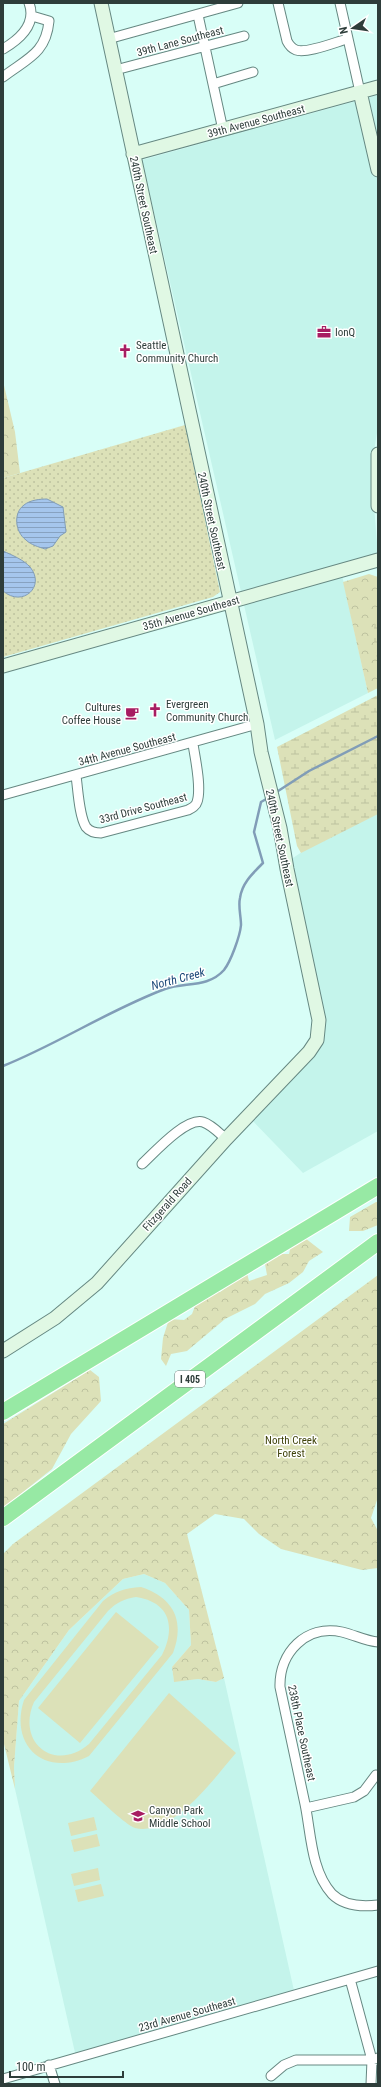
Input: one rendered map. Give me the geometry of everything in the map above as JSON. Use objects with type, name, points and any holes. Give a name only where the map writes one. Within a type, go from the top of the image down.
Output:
[{"type":"highway","points":[[3,1400],[378,1176]]},
{"type":"highway","points":[[3,1412],[378,1186]]},
{"type":"highway","name":"I 405","points":[[3,1518],[378,1242]]},
{"type":"highway","name":"I 405","points":[[3,1525],[378,1250]]},
{"type":"street","points":[[3,49],[21,36],[28,26],[32,16],[29,3]]},
{"type":"street","name":"240th Street Southeast","points":[[101,3],[229,603],[268,779],[275,804],[286,869],[317,1006],[319,1030],[317,1040]]},
{"type":"street","points":[[108,39],[198,15],[219,6],[238,3]]},
{"type":"street","points":[[278,3],[287,41],[290,46],[296,50],[306,50],[347,39]]},
{"type":"street","points":[[340,3],[378,170]]},
{"type":"street","points":[[198,15],[223,130]]},
{"type":"street","points":[[3,77],[34,55],[48,35],[49,21],[32,16]]},
{"type":"street","name":"39th Lane Southeast","points":[[123,68],[204,45],[215,45],[244,36]]},
{"type":"street","points":[[213,84],[252,72]]},
{"type":"street","name":"39th Avenue Southeast","points":[[133,154],[378,87]]},
{"type":"street","points":[[378,454],[378,506]]},
{"type":"street","name":"35th Avenue Southeast","points":[[3,666],[378,560]]},
{"type":"street","name":"34th Avenue Southeast","points":[[3,795],[193,744],[257,724]]},
{"type":"street","name":"33rd Drive Southeast","points":[[76,776],[84,821],[86,827],[92,832],[101,833],[188,810],[195,806],[198,801],[198,770],[193,744]]},
{"type":"street","name":"Fitzgerald Road","points":[[3,1351],[55,1318],[97,1283],[226,1139],[309,1052],[317,1040]]},
{"type":"street","points":[[142,1164],[185,1125],[194,1121],[210,1125],[226,1139]]},
{"type":"street","name":"238th Place Southeast","points":[[378,1642],[368,1642],[342,1632],[321,1632],[295,1645],[285,1658],[279,1675],[280,1687],[318,1868],[323,1881],[332,1894],[344,1902],[357,1906],[378,1905]]},
{"type":"street","points":[[306,1808],[354,1797],[364,1791],[376,1775]]},
{"type":"street","name":"23rd Avenue Southeast","points":[[3,2079],[378,1971]]},
{"type":"street","points":[[350,1979],[375,2059],[371,2084]]},
{"type":"street","points":[[271,2076],[284,2065],[296,2060],[375,2059]]},
{"type":"street","points":[[49,2065],[55,2084]]},
{"type":"shaded area","points":[[378,95],[378,427],[371,469],[378,555],[340,566],[368,693],[275,740],[142,160]]},
{"type":"shaded area","points":[[378,801],[378,1131],[303,1173],[247,1115],[317,1040],[287,862]]},
{"type":"shaded area","name":"Canyon Park Middle School","points":[[144,1574],[165,1583],[189,1610],[191,1645],[172,1667],[174,1681],[198,1679],[216,1682],[224,1678],[295,1995],[76,2057],[15,1789],[14,1767],[19,1701],[69,1630],[123,1579]]},
{"type":"green space","points":[[3,381],[15,432],[20,473],[3,478]]},
{"type":"green space","points":[[185,425],[220,592],[213,597],[3,657],[3,478]]},
{"type":"green space","points":[[369,574],[378,577],[378,688],[368,693],[343,582]]},
{"type":"green space","points":[[378,618],[378,666],[373,635],[375,621]]},
{"type":"green space","points":[[378,695],[378,814],[301,853],[297,846],[277,747]]},
{"type":"green space","points":[[378,1202],[378,1225],[363,1231],[349,1231],[350,1217]]},
{"type":"green space","points":[[305,1238],[323,1252],[309,1261],[303,1272],[289,1283],[265,1294],[255,1304],[225,1319],[187,1351],[171,1354],[166,1366],[161,1359],[163,1338],[169,1319],[184,1320],[192,1314],[197,1301],[207,1292],[220,1292],[247,1273],[249,1281],[267,1275],[265,1264],[278,1254],[289,1254],[292,1241]]},
{"type":"green space","name":"North Creek Forest","points":[[378,1275],[378,1497],[371,1518],[378,1531],[378,1568],[362,1570],[281,1549],[259,1534],[244,1519],[215,1514],[187,1534],[224,1678],[216,1682],[198,1679],[174,1682],[172,1667],[191,1645],[189,1610],[165,1583],[144,1574],[123,1579],[69,1630],[19,1701],[14,1767],[15,1789],[3,1740],[3,1554],[13,1544]]},
{"type":"green space","points":[[90,1370],[99,1377],[101,1401],[71,1434],[52,1469],[3,1508],[3,1424]]},
{"type":"green space","points":[[141,1587],[162,1597],[174,1612],[178,1631],[173,1653],[89,1756],[73,1762],[58,1763],[45,1760],[34,1754],[26,1744],[22,1731],[21,1717],[24,1700],[103,1601],[116,1592]],"holes":[[[136,1597],[156,1604],[163,1610],[167,1617],[169,1635],[162,1655],[89,1744],[76,1752],[64,1755],[52,1754],[42,1749],[35,1741],[30,1730],[30,1717],[34,1702],[114,1605],[121,1601]]]},
{"type":"green space","points":[[116,1612],[159,1647],[80,1743],[38,1708]]},
{"type":"green space","points":[[169,1693],[236,1753],[192,1803],[178,1815],[164,1824],[149,1828],[135,1828],[119,1817],[90,1791]]},
{"type":"green space","points":[[94,1817],[97,1830],[71,1836],[68,1823]]},
{"type":"green space","points":[[97,1834],[100,1846],[74,1852],[71,1840]]},
{"type":"green space","points":[[98,1868],[100,1880],[74,1886],[71,1874]]},
{"type":"green space","points":[[101,1884],[104,1896],[78,1902],[75,1890]]},
{"type":"water","points":[[47,499],[63,507],[66,532],[60,536],[53,546],[45,549],[35,546],[22,537],[18,528],[17,517],[20,508],[26,503],[35,500]]},
{"type":"water","points":[[3,551],[25,562],[34,574],[34,587],[25,596],[11,596],[3,591]]},
{"type":"waterway","name":"North Creek","points":[[275,793],[309,771],[378,736]]},
{"type":"waterway","name":"North Creek","points":[[3,1066],[44,1048],[144,997],[165,989],[211,980],[224,970],[232,955],[240,930],[241,922],[239,901],[241,893],[248,879],[263,863],[254,832],[261,802],[268,798]]},
{"type":"place","name":"IonQ","points":[[324,332]]},
{"type":"place","name":"Seattle Community Church","points":[[125,351]]},
{"type":"place","name":"Evergreen Community Church","points":[[155,710]]},
{"type":"place","name":"Cultures Coffee House","points":[[132,713]]},
{"type":"place","name":"Canyon Park Middle School","points":[[138,1816]]}]
